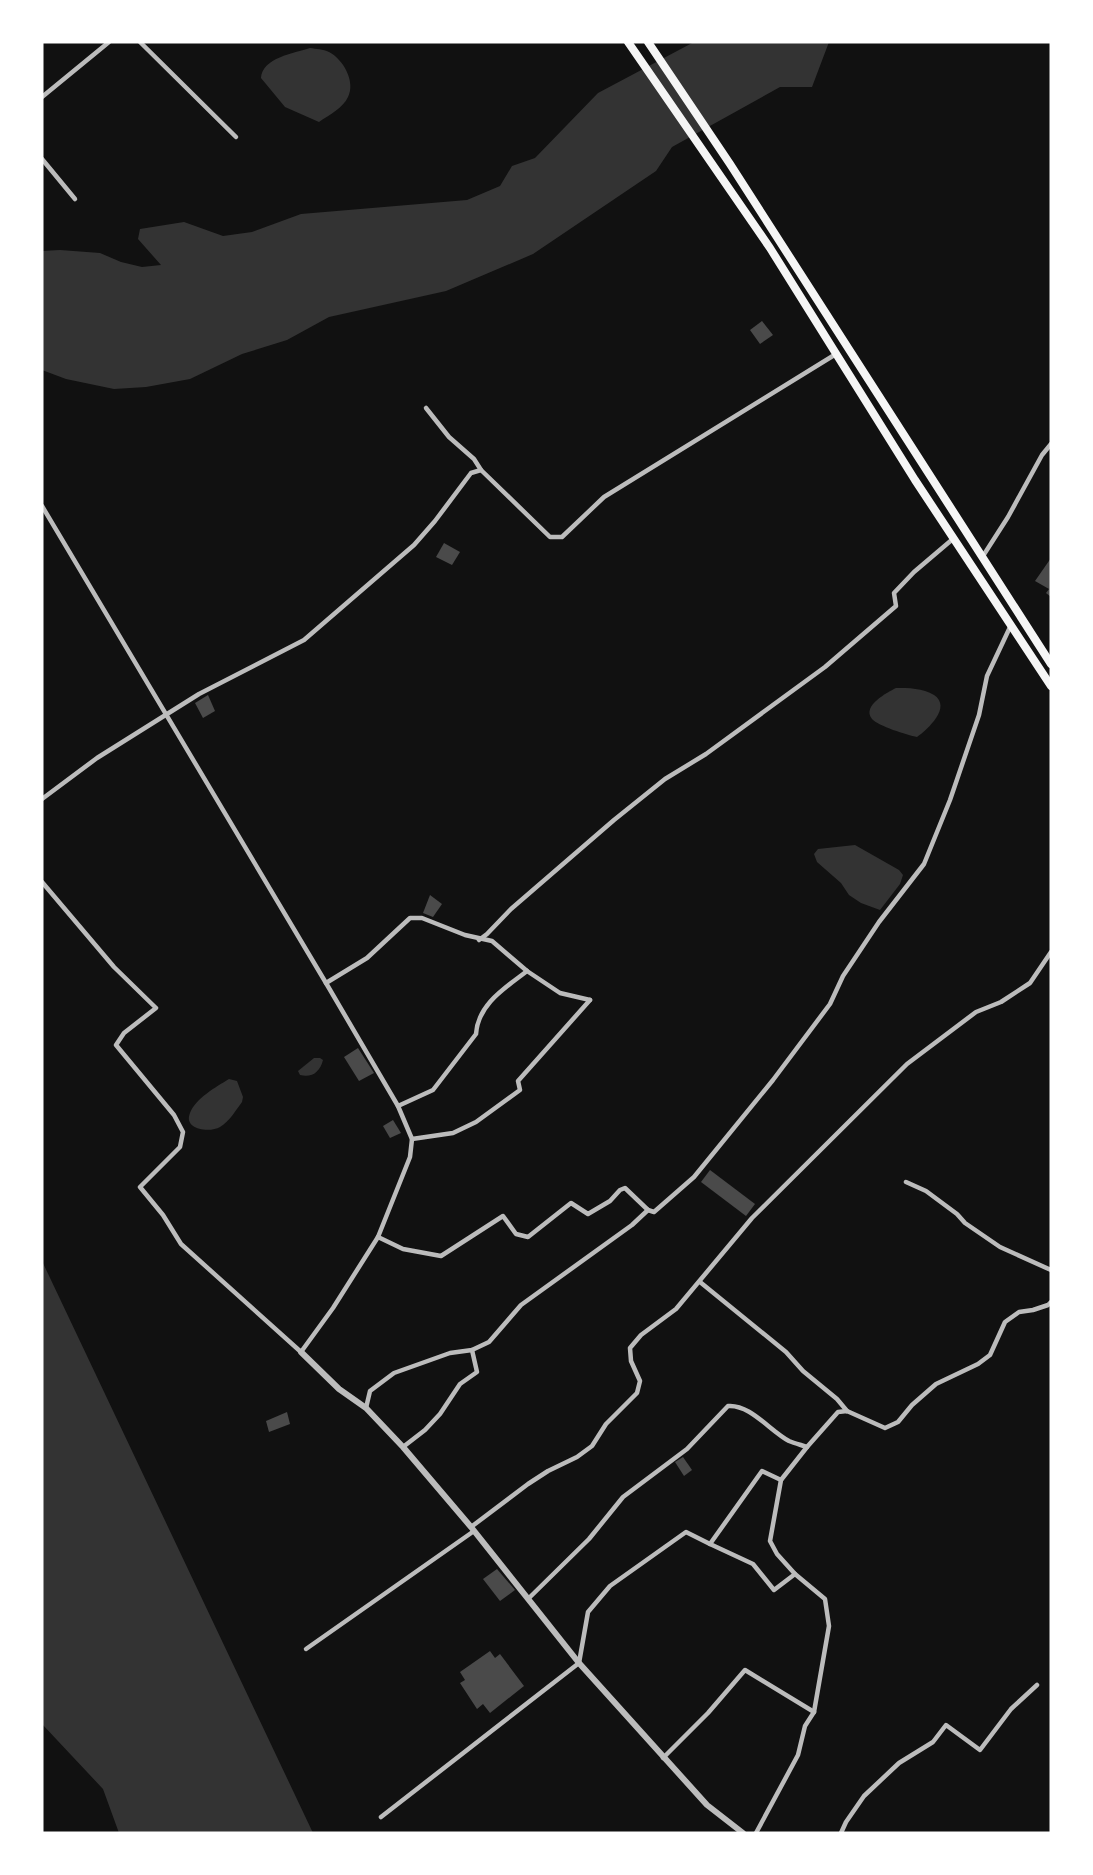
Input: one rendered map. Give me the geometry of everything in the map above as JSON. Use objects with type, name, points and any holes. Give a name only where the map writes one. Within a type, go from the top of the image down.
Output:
[{"type":"highway","points":[[628,42],[770,248],[1051,686]]},
{"type":"highway","points":[[648,42],[730,164],[1051,664]]},
{"type":"street","points":[[42,97],[109,42]]},
{"type":"street","points":[[140,42],[236,137]]},
{"type":"street","points":[[42,159],[75,199]]},
{"type":"street","points":[[426,408],[449,437],[474,459],[481,470],[550,537],[562,537],[604,497],[836,354]]},
{"type":"street","points":[[983,556],[1051,444]]},
{"type":"street","points":[[42,799],[97,758],[165,715],[200,694],[304,640],[414,545],[471,473],[481,470]]},
{"type":"street","points":[[42,506],[398,1106],[412,1139],[410,1158],[378,1237],[333,1308],[301,1352]]},
{"type":"street","points":[[478,940],[528,894],[665,779],[706,754],[825,668],[896,606],[894,593],[954,538]]},
{"type":"street","points":[[378,1237],[403,1249],[441,1256],[503,1216],[516,1234],[528,1237],[571,1203],[588,1214],[610,1201],[625,1188],[648,1210],[658,1211],[694,1177],[773,1080],[830,1004],[843,976],[879,922],[924,864],[950,800],[979,715],[987,676],[1011,625]]},
{"type":"street","points":[[42,882],[114,967],[156,1008],[124,1033],[116,1045],[174,1115],[183,1132],[180,1147],[140,1186],[163,1215],[181,1244],[339,1389],[366,1408],[403,1447],[579,1663],[663,1758],[707,1805],[742,1833]]},
{"type":"street","points":[[326,983],[367,958],[410,918],[422,918],[478,940],[492,941],[527,971],[560,993],[590,1000],[518,1081],[520,1090],[476,1122],[453,1134],[412,1139]]},
{"type":"street","points":[[306,1649],[472,1529],[534,1479],[578,1457],[591,1446],[606,1424],[637,1393],[640,1381],[631,1361],[630,1348],[641,1335],[676,1309],[752,1218],[907,1064],[976,1012],[1001,1002],[1030,983],[1051,952]]},
{"type":"street","points":[[398,1106],[433,1090],[476,1034],[477,1022],[484,1008],[527,971]]},
{"type":"street","points":[[906,1182],[926,1191],[957,1214],[965,1223],[1000,1246],[1051,1270]]},
{"type":"street","points":[[366,1408],[370,1391],[394,1374],[450,1353],[472,1350],[489,1342],[521,1305],[632,1225],[648,1210]]},
{"type":"street","points":[[700,1282],[786,1352],[803,1371],[837,1399],[847,1411],[885,1428],[898,1422],[912,1405],[936,1384],[978,1365],[990,1355],[1005,1322],[1019,1312],[1033,1310],[1051,1302]]},
{"type":"street","points":[[403,1447],[425,1430],[440,1414],[460,1384],[477,1372],[472,1350]]},
{"type":"street","points":[[528,1599],[589,1539],[623,1497],[687,1449],[728,1406],[734,1406],[750,1413],[789,1441],[807,1447]]},
{"type":"street","points":[[756,1833],[798,1755],[806,1726],[814,1712],[829,1626],[825,1599],[795,1574],[777,1554],[770,1541],[780,1480],[838,1412],[847,1411]]},
{"type":"street","points":[[710,1544],[744,1500],[762,1471],[780,1480]]},
{"type":"street","points":[[381,1817],[579,1663],[588,1612],[610,1586],[686,1532],[753,1564],[774,1590],[795,1574]]},
{"type":"street","points":[[663,1758],[708,1713],[745,1670],[814,1712]]},
{"type":"street","points":[[841,1833],[864,1796],[899,1763],[933,1742],[946,1725],[980,1750],[1011,1709],[1037,1685]]},
{"type":"shaded area","points":[[694,42],[829,42],[812,87],[780,87],[672,147],[656,171],[533,254],[446,291],[329,317],[287,340],[242,354],[190,379],[146,387],[114,389],[66,379],[42,370],[42,251],[100,253],[121,262],[142,267],[161,265],[138,239],[140,229],[184,222],[223,236],[252,232],[301,214],[467,200],[500,186],[512,166],[535,158],[598,93]]},
{"type":"shaded area","points":[[310,48],[324,50],[334,55],[347,72],[350,85],[348,97],[343,105],[319,122],[285,107],[261,78],[263,71],[273,61]]},
{"type":"shaded area","points":[[896,688],[925,691],[939,700],[940,706],[936,718],[917,737],[872,719],[870,709],[873,705]]},
{"type":"shaded area","points":[[855,845],[899,870],[903,875],[900,884],[880,910],[861,903],[849,895],[841,883],[817,862],[814,854],[818,849]]},
{"type":"shaded area","points":[[314,1058],[323,1060],[318,1071],[308,1076],[300,1075],[298,1071]]},
{"type":"shaded area","points":[[229,1079],[237,1081],[243,1097],[242,1102],[229,1119],[223,1125],[210,1130],[199,1129],[190,1123],[190,1113],[197,1102]]},
{"type":"shaded area","points":[[42,1261],[313,1833],[119,1833],[103,1789],[42,1724]]},
{"type":"building","points":[[762,321],[773,335],[760,344],[750,330]]},
{"type":"building","points":[[444,543],[460,552],[452,565],[436,557]]},
{"type":"building","points":[[1051,558],[1051,597],[1046,593],[1049,589],[1035,581]]},
{"type":"building","points":[[208,695],[215,711],[203,718],[195,703]]},
{"type":"building","points":[[430,895],[442,904],[433,917],[423,913]]},
{"type":"building","points":[[358,1048],[374,1073],[359,1081],[344,1057]]},
{"type":"building","points":[[393,1120],[401,1133],[390,1138],[383,1126]]},
{"type":"building","points":[[710,1170],[755,1204],[746,1216],[701,1182]]},
{"type":"building","points":[[287,1412],[290,1424],[269,1432],[266,1421]]},
{"type":"building","points":[[683,1457],[692,1470],[684,1476],[675,1462]]},
{"type":"building","points":[[497,1569],[515,1590],[500,1601],[483,1579]]},
{"type":"building","points":[[490,1651],[495,1658],[500,1654],[524,1686],[490,1713],[483,1704],[477,1709],[460,1683],[465,1680],[460,1672]]}]
